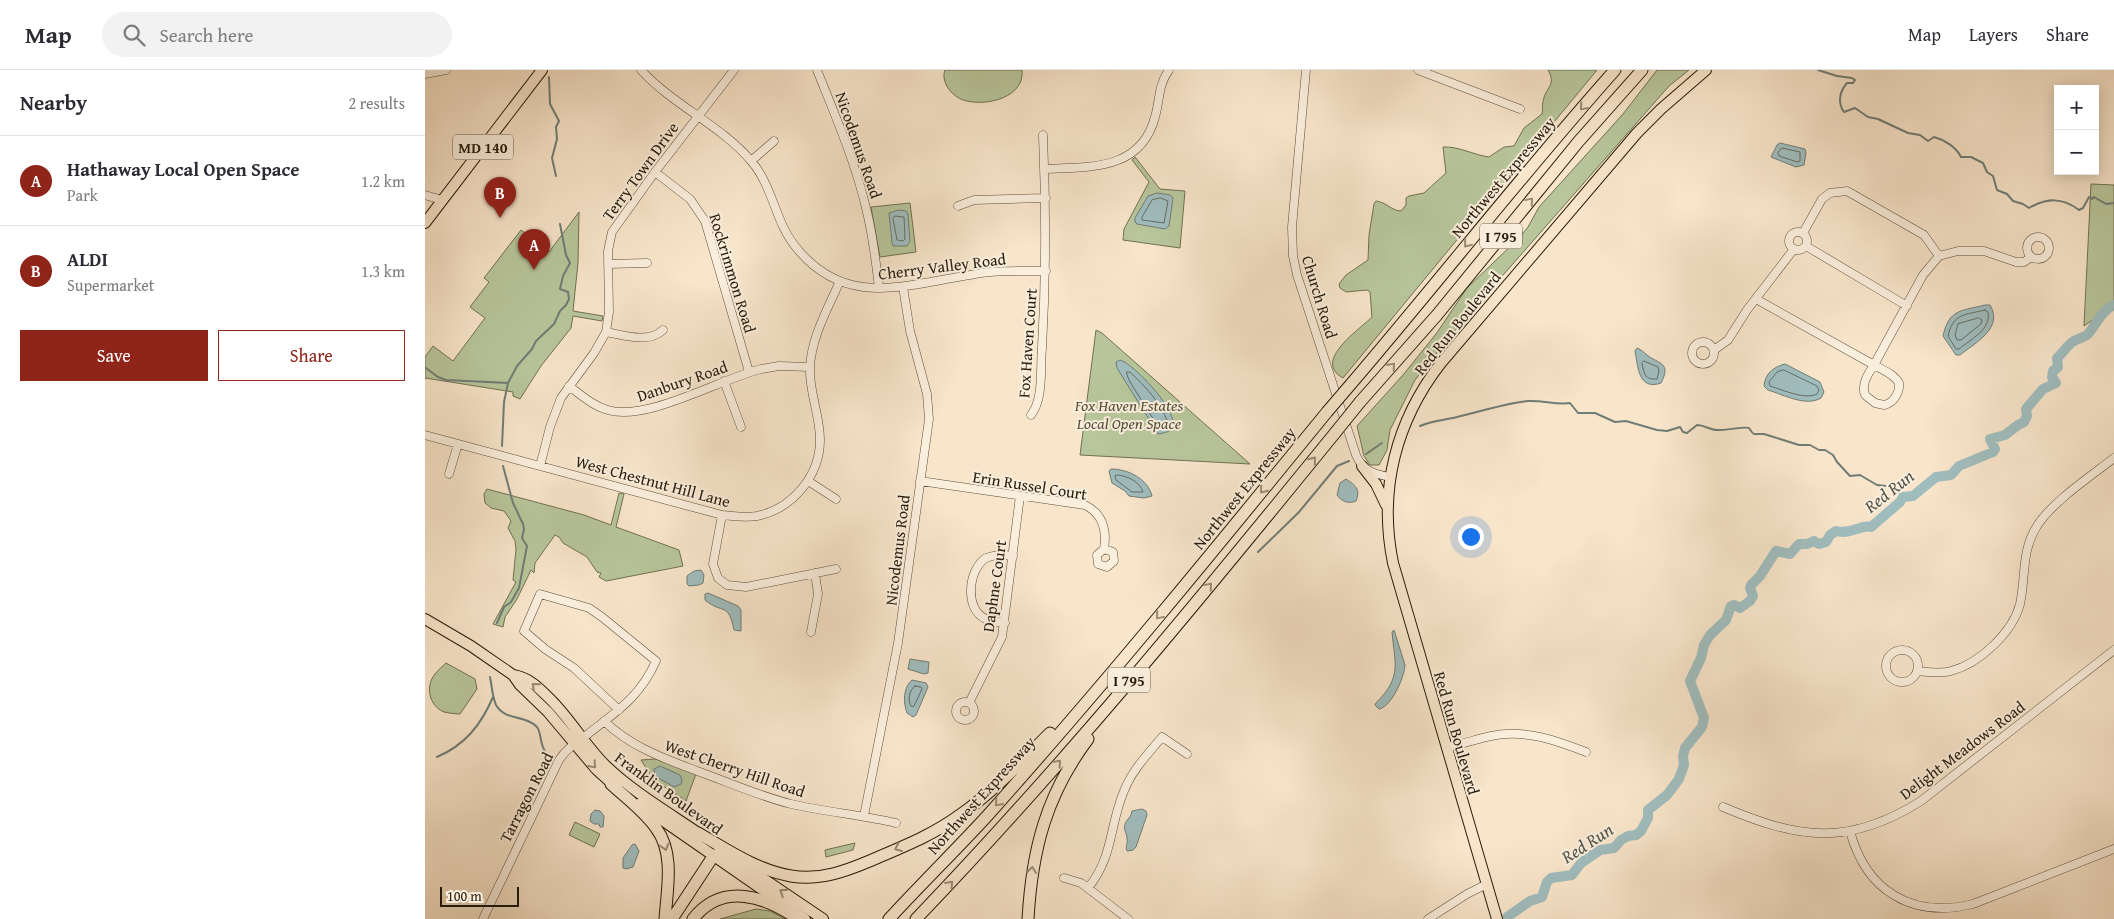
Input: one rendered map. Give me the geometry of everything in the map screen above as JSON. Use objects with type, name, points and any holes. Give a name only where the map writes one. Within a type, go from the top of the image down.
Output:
[{"type":"highway","name":"Northwest Expressway","points":[[889,919],[987,816],[1133,647],[1327,412],[1422,301],[1495,210],[1615,70]]},
{"type":"highway","name":"I 795","points":[[916,919],[1060,761],[1188,612],[1360,402],[1437,315],[1579,141],[1642,70]]},
{"type":"highway","points":[[1028,919],[1031,876],[1037,843],[1048,810],[1061,781],[1079,750],[1188,612]]},
{"type":"highway","points":[[698,833],[758,866],[798,877],[819,877],[837,873],[893,851],[942,827],[975,804],[1052,731],[1133,647]]},
{"type":"highway","points":[[611,784],[653,823],[661,836],[667,860],[665,919]]},
{"type":"highway","points":[[673,919],[714,855],[725,856],[751,875],[761,878]]},
{"type":"highway","points":[[884,919],[927,878]]},
{"type":"highway","points":[[693,919],[711,904],[729,897],[740,896],[770,902],[798,919]]},
{"type":"main road","name":"MD 140","points":[[425,223],[541,70]]},
{"type":"main road","name":"Red Run Boulevard","points":[[1497,918],[1393,563],[1388,536],[1387,509],[1390,476],[1403,427],[1430,377],[1637,133],[1661,108],[1706,70]]},
{"type":"main road","points":[[1362,466],[1376,484],[1387,509]]},
{"type":"main road","name":"Franklin Boulevard","points":[[425,619],[471,646],[513,675],[526,678],[556,705],[579,741],[611,784],[805,919]]},
{"type":"main road","name":"Franklin Boulevard","points":[[579,741],[618,777],[761,878],[823,919]]},
{"type":"street","points":[[425,74],[446,70]]},
{"type":"street","name":"Cherry Valley Road","points":[[641,70],[662,90],[732,143],[751,161],[764,180],[780,222],[794,246],[813,265],[840,281],[860,287],[903,287],[987,272],[1046,271]]},
{"type":"street","name":"Terry Town Drive","points":[[540,466],[556,408],[569,386],[594,353],[606,332],[609,312],[609,241],[615,228],[697,116],[734,70]]},
{"type":"street","name":"Nicodemus Road","points":[[817,70],[857,175],[870,225],[879,288]]},
{"type":"street","points":[[1045,168],[1100,166],[1111,164],[1132,153],[1152,127],[1159,88],[1169,70]]},
{"type":"street","name":"Church Road","points":[[1306,70],[1293,219],[1293,256],[1303,294],[1356,456],[1362,466]]},
{"type":"street","points":[[1417,70],[1520,109]]},
{"type":"street","name":"Fox Haven Court","points":[[1031,415],[1039,398],[1046,271],[1043,135]]},
{"type":"street","points":[[751,161],[774,142]]},
{"type":"street","name":"Rockrimmon Road","points":[[655,172],[690,199],[705,221],[749,372]]},
{"type":"street","points":[[1803,233],[1822,199],[1830,193],[1847,192],[1924,235],[1939,256]]},
{"type":"street","points":[[425,195],[443,200]]},
{"type":"street","points":[[958,206],[974,200],[1045,198]]},
{"type":"street","points":[[1803,233],[1796,233],[1791,236],[1790,243],[1794,249],[1800,250],[1806,246]]},
{"type":"street","points":[[1803,233],[1806,238],[1806,246]]},
{"type":"street","points":[[1806,246],[1907,306]]},
{"type":"street","points":[[1714,350],[1728,340],[1794,249]]},
{"type":"street","points":[[1757,299],[1874,364],[1894,377],[1899,383],[1898,392],[1889,404],[1879,404],[1868,398],[1863,392],[1864,382],[1874,364],[1907,306],[1923,275],[1939,256],[1958,251],[1984,251],[2016,262],[2024,262],[2031,257]]},
{"type":"street","points":[[608,264],[647,263]]},
{"type":"street","name":"West Chestnut Hill Lane","points":[[425,436],[722,515],[747,517],[767,513],[793,498],[808,481],[817,460],[820,440],[811,390],[810,367],[816,339],[840,281]]},
{"type":"street","name":"Nicodemus Road","points":[[864,816],[898,643],[929,408],[910,331],[903,287]]},
{"type":"street","points":[[606,332],[640,337],[655,336],[663,330]]},
{"type":"street","name":"Danbury Road","points":[[569,386],[601,408],[629,413],[649,409],[749,372],[779,366],[810,367]]},
{"type":"street","points":[[724,382],[741,427]]},
{"type":"street","points":[[449,474],[458,444]]},
{"type":"street","points":[[1917,671],[1942,673],[1957,670],[1973,661],[2000,638],[2009,628],[2017,612],[2021,594],[2025,553],[2037,525],[2053,509],[2114,458]]},
{"type":"street","points":[[1362,466],[1373,473],[1390,476]]},
{"type":"street","points":[[808,481],[837,499]]},
{"type":"street","name":"Erin Russel Court","points":[[920,481],[1075,502],[1092,509],[1099,515],[1104,525],[1104,549]]},
{"type":"street","name":"Daphne Court","points":[[969,703],[1002,637],[1021,496]]},
{"type":"street","points":[[722,515],[713,564],[715,573],[722,582],[738,588],[836,569]]},
{"type":"street","points":[[1005,623],[986,620],[975,610],[971,593],[973,575],[979,564],[986,558],[995,555],[1013,556]]},
{"type":"street","points":[[811,632],[818,594],[815,573]]},
{"type":"street","name":"Tarragon Road","points":[[483,919],[562,754],[619,710],[644,685],[656,661],[589,608],[540,594],[523,631],[574,668],[619,710]]},
{"type":"street","name":"Delight Meadows Road","points":[[1723,807],[1762,823],[1795,832],[1817,834],[1850,831],[1889,819],[1921,801],[2114,650]]},
{"type":"street","points":[[1897,651],[1908,652],[1916,659],[1917,671],[1911,679],[1897,681],[1887,673],[1887,662],[1892,654],[1897,651]]},
{"type":"street","name":"West Cherry Hill Road","points":[[604,721],[616,732],[643,750],[790,803],[896,823]]},
{"type":"street","points":[[1446,748],[1491,736],[1522,734],[1551,739],[1586,752]]},
{"type":"street","points":[[1088,888],[1097,877],[1106,860],[1121,799],[1137,768],[1162,737],[1187,754]]},
{"type":"street","points":[[1850,831],[1861,862],[1878,885],[1889,894],[1904,902],[1933,910],[1956,909],[1973,904],[2114,850]]},
{"type":"street","points":[[1064,878],[1081,883],[1128,919]]},
{"type":"street","points":[[1428,919],[1467,894],[1487,884]]},
{"type":"green space","points":[[945,70],[1022,70],[1018,87],[1011,93],[994,101],[976,102],[962,100],[949,90],[944,75]]},
{"type":"green space","points":[[1548,70],[1597,70],[1343,378],[1335,371],[1333,363],[1335,355],[1341,346],[1372,317],[1370,292],[1367,290],[1346,292],[1340,288],[1339,284],[1346,275],[1368,260],[1369,235],[1374,204],[1376,201],[1380,202],[1401,211],[1406,205],[1406,198],[1424,193],[1446,173],[1443,147],[1489,157],[1504,147],[1514,146],[1524,128],[1542,114],[1544,97],[1551,83]]},
{"type":"green space","points":[[1657,70],[1689,70],[1669,86],[1461,323],[1415,380],[1390,430],[1387,450],[1379,465],[1370,465],[1364,456],[1357,426],[1403,375],[1436,334],[1467,288],[1518,239],[1528,227],[1539,207],[1623,114]]},
{"type":"green space","points":[[1135,157],[1160,189],[1185,191],[1180,248],[1123,240],[1124,229],[1149,182],[1132,160]]},
{"type":"green space","points":[[2091,184],[2114,185],[2114,305],[2084,326]]},
{"type":"green space","points":[[910,203],[916,252],[880,257],[871,207]]},
{"type":"green space","points":[[579,212],[578,263],[573,311],[603,316],[602,321],[573,316],[571,328],[541,366],[520,399],[513,396],[513,392],[425,378],[425,357],[433,346],[453,361],[485,318],[470,307],[489,282],[484,278],[521,230],[549,252]]},
{"type":"green space","name":"Fox Haven Estates Local Open Space","points":[[1096,330],[1102,333],[1250,464],[1080,455]]},
{"type":"green space","points":[[487,489],[584,515],[611,525],[619,493],[624,494],[616,527],[679,550],[683,566],[606,581],[599,577],[601,573],[597,572],[587,557],[563,543],[555,535],[535,563],[534,573],[531,570],[517,599],[505,617],[503,627],[493,624],[516,582],[513,580],[516,549],[515,541],[508,528],[511,521],[504,511],[491,508],[485,503],[484,494]]},
{"type":"green space","points":[[446,663],[475,679],[477,689],[460,714],[444,712],[439,709],[432,701],[430,695],[429,690],[432,679]]},
{"type":"green space","points":[[656,759],[696,774],[686,801],[654,780],[641,760]]},
{"type":"green space","points":[[575,822],[600,834],[594,847],[569,835]]},
{"type":"green space","points":[[855,843],[853,850],[826,857],[825,850]]},
{"type":"green space","points":[[756,909],[770,911],[785,919],[720,919]]},
{"type":"water","points":[[1780,143],[1805,149],[1804,165],[1796,167],[1771,157]]},
{"type":"water","points":[[1157,193],[1170,195],[1173,198],[1169,226],[1165,229],[1137,224],[1135,218],[1148,196]]},
{"type":"water","points":[[899,210],[906,211],[908,214],[910,241],[907,246],[893,246],[892,243],[889,213]]},
{"type":"water","points":[[1990,305],[1993,313],[1991,328],[1980,340],[1960,355],[1956,355],[1943,336],[1949,321],[1963,310]]},
{"type":"water","points":[[1637,348],[1662,364],[1665,371],[1661,383],[1653,385],[1643,380],[1638,370],[1635,351]]},
{"type":"water","points":[[1120,360],[1144,378],[1161,398],[1172,418],[1173,425],[1169,431],[1158,434],[1117,368],[1116,362]]},
{"type":"water","points":[[1785,364],[1820,382],[1824,392],[1821,398],[1802,401],[1768,390],[1764,386],[1768,375],[1773,369]]},
{"type":"water","points":[[1117,469],[1136,476],[1150,490],[1152,496],[1144,498],[1129,496],[1125,491],[1112,483],[1109,471]]},
{"type":"water","points":[[1346,479],[1357,490],[1356,501],[1346,502],[1337,495],[1340,483]]},
{"type":"water","points":[[701,570],[704,575],[703,583],[689,586],[687,584],[687,576],[694,571]]},
{"type":"water","points":[[708,593],[738,606],[741,610],[741,631],[734,630],[727,612],[705,600],[705,594]]},
{"type":"water","points":[[1394,630],[1405,665],[1400,684],[1393,697],[1384,707],[1379,709],[1375,705],[1390,686],[1395,670],[1392,632]]},
{"type":"water","points":[[910,659],[929,662],[928,673],[924,674],[908,669]]},
{"type":"water","points":[[912,680],[926,683],[928,687],[916,715],[913,717],[907,713],[904,700],[905,691]]},
{"type":"water","points":[[660,766],[680,775],[681,784],[674,787],[655,776],[654,769]]},
{"type":"water","points":[[1142,809],[1146,811],[1147,815],[1136,847],[1133,850],[1127,851],[1125,824],[1132,811]]},
{"type":"water","points":[[595,810],[600,811],[604,816],[603,827],[590,821],[591,814]]},
{"type":"water","points":[[635,844],[639,851],[633,867],[623,868],[623,858],[632,845]]},
{"type":"waterway","points":[[1818,70],[1855,80],[1853,83],[1847,83],[1841,93],[1840,101],[1844,112],[1855,108],[1868,117],[1878,119],[1908,133],[1920,135],[1928,141],[1934,137],[1946,142],[1961,157],[1971,157],[1983,163],[1987,172],[1993,176],[1997,190],[2007,194],[2013,201],[2029,208],[2042,202],[2054,200],[2067,203],[2079,210],[2083,208],[2089,197],[2092,199],[2094,197],[2106,204],[2114,203]]},
{"type":"waterway","points":[[549,77],[550,104],[559,121],[556,127],[557,139],[552,158],[556,176]]},
{"type":"waterway","points":[[502,446],[504,402],[508,383],[517,366],[532,349],[536,341],[554,324],[560,311],[569,299],[568,292],[560,289],[563,276],[570,263],[566,255],[560,224]]},
{"type":"waterway","name":"Red Run","points":[[1507,917],[1530,901],[1542,897],[1547,882],[1551,878],[1572,875],[1581,863],[1600,850],[1614,848],[1621,840],[1628,836],[1636,835],[1641,831],[1648,818],[1648,810],[1667,795],[1679,779],[1684,765],[1683,756],[1685,748],[1702,727],[1704,718],[1690,681],[1701,658],[1704,645],[1710,635],[1726,620],[1731,606],[1734,605],[1740,608],[1750,601],[1753,596],[1750,588],[1751,585],[1760,576],[1776,551],[1790,554],[1799,544],[1807,544],[1814,541],[1819,544],[1826,542],[1830,535],[1836,531],[1847,532],[1868,526],[1871,527],[1900,502],[1903,497],[1913,496],[1936,477],[1951,475],[1959,466],[1993,452],[1995,449],[1990,439],[2005,435],[2024,422],[2027,416],[2026,409],[2043,389],[2056,383],[2052,377],[2053,371],[2058,367],[2057,358],[2072,342],[2088,334],[2103,314],[2114,305]]},
{"type":"waterway","points":[[426,368],[438,377],[446,380],[508,383]]},
{"type":"waterway","points":[[1420,426],[1502,405],[1533,401],[1570,403],[1578,413],[1595,413],[1615,422],[1626,421],[1657,430],[1667,431],[1680,427],[1683,432],[1687,433],[1697,425],[1717,430],[1749,428],[1754,434],[1764,434],[1799,445],[1810,445],[1819,450],[1825,450],[1833,455],[1850,476],[1860,475],[1877,485],[1895,487],[1903,497]]},
{"type":"waterway","points":[[1366,454],[1382,443]]},
{"type":"waterway","points":[[1258,552],[1299,512],[1337,466],[1349,461]]},
{"type":"waterway","points":[[497,623],[504,607],[511,602],[519,588],[527,546],[522,538],[523,524],[513,503],[503,466]]},
{"type":"waterway","points":[[490,677],[496,705],[505,714],[532,723],[537,727],[546,753]]},
{"type":"waterway","points":[[437,757],[456,746],[471,733],[493,697]]},
{"type":"place","name":"ALDI","points":[[500,218]]},
{"type":"place","name":"Hathaway Local Open Space","points":[[534,270]]}]
